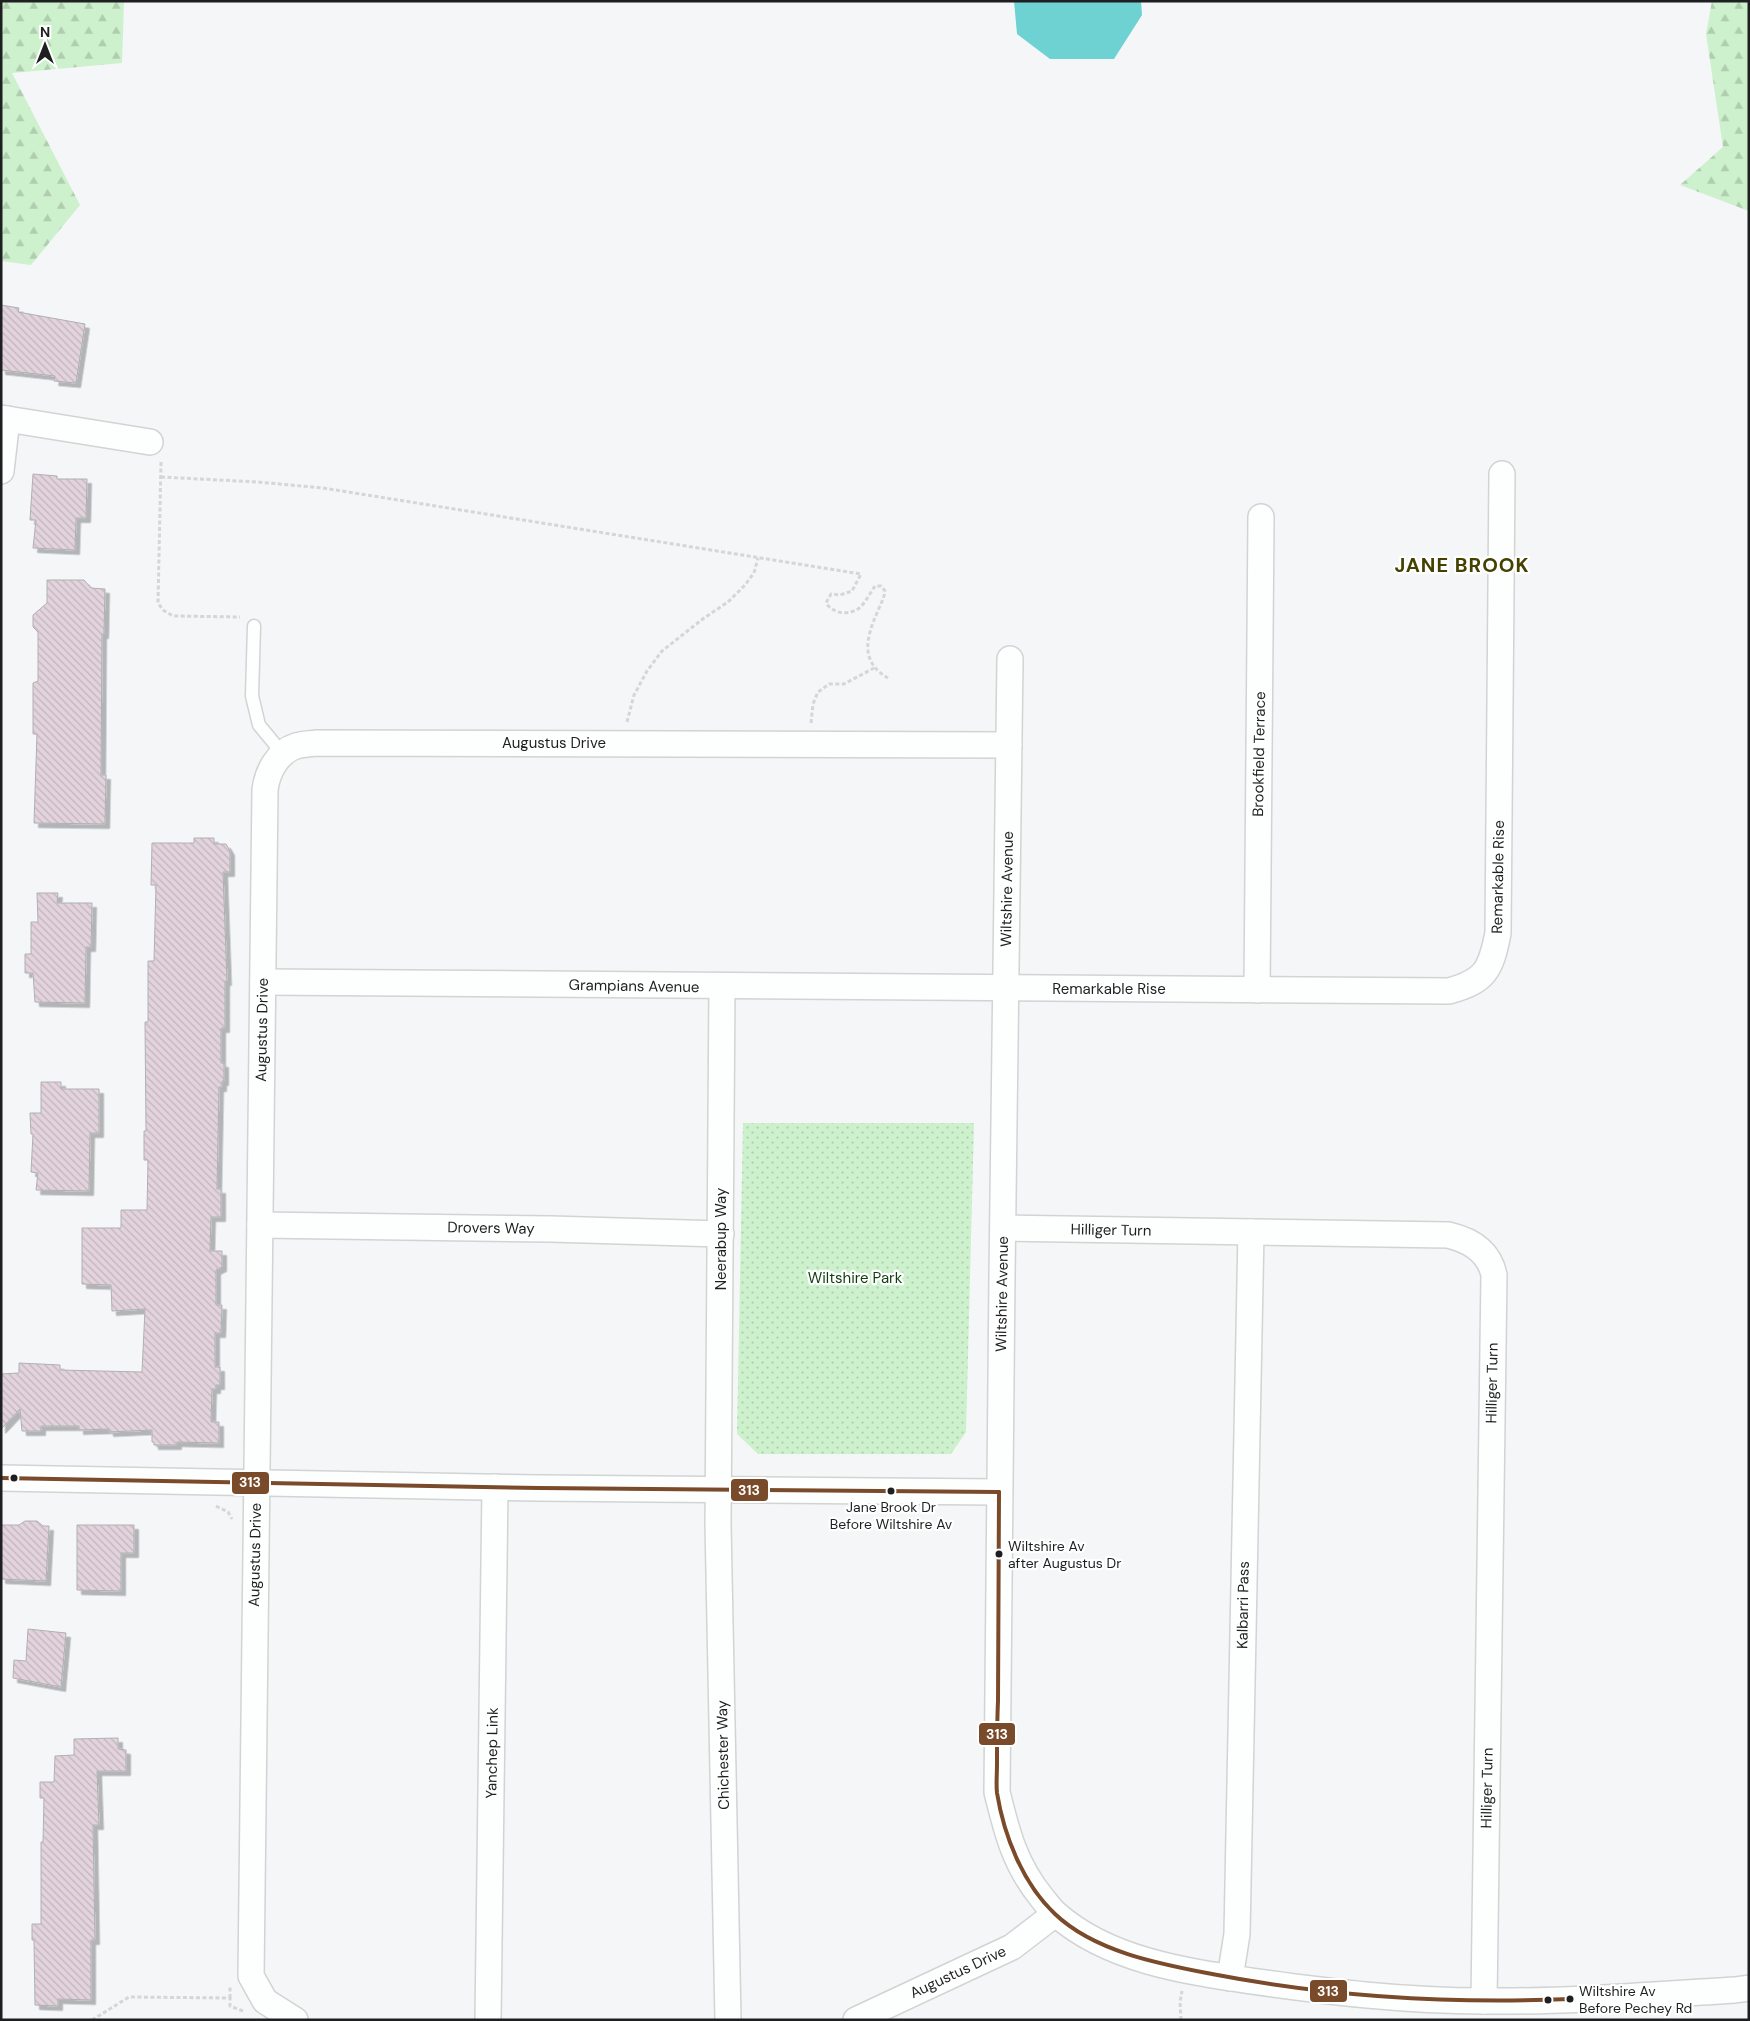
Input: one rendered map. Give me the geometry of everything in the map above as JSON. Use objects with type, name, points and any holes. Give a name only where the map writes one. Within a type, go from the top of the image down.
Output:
[{"type":"street","points":[[1,471],[4,419],[156,449]]},
{"type":"street","name":"Remarkable Rise","points":[[1006,989],[1449,991],[1471,985],[1482,975],[1494,956],[1498,933],[1502,474]]},
{"type":"street","name":"Brookfield Terrace","points":[[1257,990],[1261,517]]},
{"type":"street","name":"Wiltshire Avenue","points":[[1010,658],[997,1792],[1006,1831],[1016,1859],[1034,1888],[1055,1914],[1091,1940],[1121,1953],[1230,1978],[1332,1993],[1396,1998],[1484,2001],[1590,1998],[1749,1988]]},
{"type":"street","name":"Augustus Drive","points":[[295,2020],[265,2001],[251,1976],[265,790],[267,775],[283,754],[296,746],[316,743],[1009,745]]},
{"type":"street","name":"Grampians Avenue","points":[[263,982],[1006,989]]},
{"type":"street","name":"Neerabup Way","points":[[718,1490],[722,987]]},
{"type":"street","name":"Drovers Way","points":[[260,1225],[551,1229],[721,1234]]},
{"type":"street","name":"Hilliger Turn","points":[[1002,1228],[1448,1235],[1472,1243],[1481,1250],[1494,1275],[1484,2001]]},
{"type":"street","name":"Kalbarri Pass","points":[[1230,1978],[1237,1934],[1251,1232]]},
{"type":"street","points":[[1,1478],[496,1487],[1000,1492]]},
{"type":"street","name":"Yanchep Link","points":[[488,2020],[496,1487]]},
{"type":"street","name":"Chichester Way","points":[[718,1490],[728,2020]]},
{"type":"street","name":"Augustus Drive","points":[[856,2020],[1012,1947],[1055,1914]]},
{"type":"lane","points":[[254,626],[252,696],[259,725],[283,754]]},
{"type":"path","points":[[156,449],[161,477],[158,603],[163,610],[173,616],[244,617]]},
{"type":"path","points":[[161,477],[258,482],[323,488],[861,574],[852,591],[840,595],[831,594],[826,603],[836,612],[844,613],[858,609],[875,586],[881,586],[885,591],[885,597],[877,612],[868,643],[871,664],[888,678]]},
{"type":"path","points":[[627,726],[634,695],[647,670],[662,652],[704,618],[728,602],[745,585],[754,573],[758,558]]},
{"type":"path","points":[[811,727],[813,704],[818,692],[830,684],[844,684],[874,668]]},
{"type":"path","points":[[214,1505],[228,1512],[234,1521]]},
{"type":"path","points":[[230,1978],[230,2006],[248,2013]]},
{"type":"path","points":[[1181,2020],[1180,2002],[1183,1982]]},
{"type":"path","points":[[92,2020],[129,1997],[230,1998]]},
{"type":"green space","points":[[1,1],[124,1],[122,63],[12,73],[80,205],[31,265],[1,261]]},
{"type":"green space","points":[[1712,1],[1749,1],[1749,211],[1680,185],[1723,147],[1706,34]]},
{"type":"green space","name":"Wiltshire Park","points":[[743,1123],[974,1123],[966,1432],[951,1454],[758,1454],[737,1434]]},
{"type":"water","points":[[1014,1],[1141,1],[1142,15],[1114,59],[1050,59],[1017,34]]},
{"type":"building","points":[[1,305],[19,308],[18,312],[85,324],[76,383],[54,381],[55,376],[1,370]]},
{"type":"building","points":[[33,474],[57,476],[57,479],[87,479],[86,518],[76,518],[75,550],[33,548],[36,520],[30,520]]},
{"type":"building","points":[[47,580],[84,580],[91,588],[105,589],[104,634],[102,634],[101,775],[106,775],[105,824],[34,823],[37,734],[33,734],[33,683],[38,681],[38,632],[33,627],[33,615],[47,603]]},
{"type":"building","points":[[194,838],[214,838],[214,844],[226,844],[230,851],[230,872],[223,872],[227,981],[225,981],[225,1028],[221,1028],[221,1063],[224,1063],[224,1081],[222,1081],[222,1087],[219,1087],[217,1189],[221,1189],[221,1217],[211,1217],[210,1251],[222,1251],[222,1267],[216,1270],[216,1305],[222,1305],[221,1333],[215,1333],[215,1367],[220,1367],[220,1385],[216,1385],[216,1389],[212,1389],[211,1422],[219,1422],[219,1443],[177,1442],[177,1445],[154,1445],[154,1442],[152,1442],[152,1430],[109,1432],[109,1429],[79,1430],[79,1426],[41,1426],[41,1431],[22,1431],[20,1409],[1,1429],[1,1374],[19,1373],[19,1363],[60,1365],[60,1370],[142,1372],[145,1309],[112,1311],[111,1285],[82,1284],[82,1228],[121,1228],[121,1210],[147,1210],[148,1160],[144,1160],[144,1131],[146,1131],[145,1022],[148,1022],[148,961],[154,961],[156,885],[151,885],[152,843],[194,843]]},
{"type":"building","points":[[37,893],[58,893],[57,903],[92,903],[91,947],[86,947],[85,1003],[35,1002],[33,973],[25,973],[25,954],[31,954],[31,922],[38,922]]},
{"type":"building","points":[[41,1082],[61,1082],[61,1089],[99,1089],[99,1133],[90,1133],[89,1191],[36,1190],[38,1173],[31,1172],[33,1134],[31,1134],[30,1113],[41,1113]]},
{"type":"building","points":[[25,1521],[37,1521],[43,1526],[49,1526],[46,1581],[1,1579],[1,1525],[19,1525]]},
{"type":"building","points":[[77,1525],[134,1525],[134,1553],[121,1553],[121,1591],[77,1590]]},
{"type":"building","points":[[28,1629],[66,1633],[61,1687],[13,1678],[14,1660],[26,1661]]},
{"type":"building","points":[[118,1738],[118,1749],[126,1750],[126,1771],[97,1771],[99,1825],[93,1825],[95,1940],[91,1940],[91,2000],[58,1999],[58,2006],[35,2005],[32,1924],[41,1924],[41,1842],[43,1842],[44,1798],[40,1798],[40,1782],[54,1782],[55,1756],[74,1755],[74,1739]]},
{"type":"transit line","name":"313","points":[[1,1478],[539,1488],[999,1492]]},
{"type":"transit line","name":"313","points":[[999,1492],[997,1793],[1010,1842],[1024,1874],[1055,1914],[1089,1938],[1129,1954],[1171,1966],[1257,1982],[1391,1997],[1480,2000],[1570,1999]]},
{"type":"place","name":"Jane Brook Dr Before Wiltshire Av","points":[[891,1491]]},
{"type":"place","name":"Wiltshire Av after Augustus Dr","points":[[999,1554]]},
{"type":"place","name":"Wiltshire Av Before Pechey Rd","points":[[1570,1999]]},
{"type":"district","name":"JANE BROOK","points":[[1462,565]]}]
